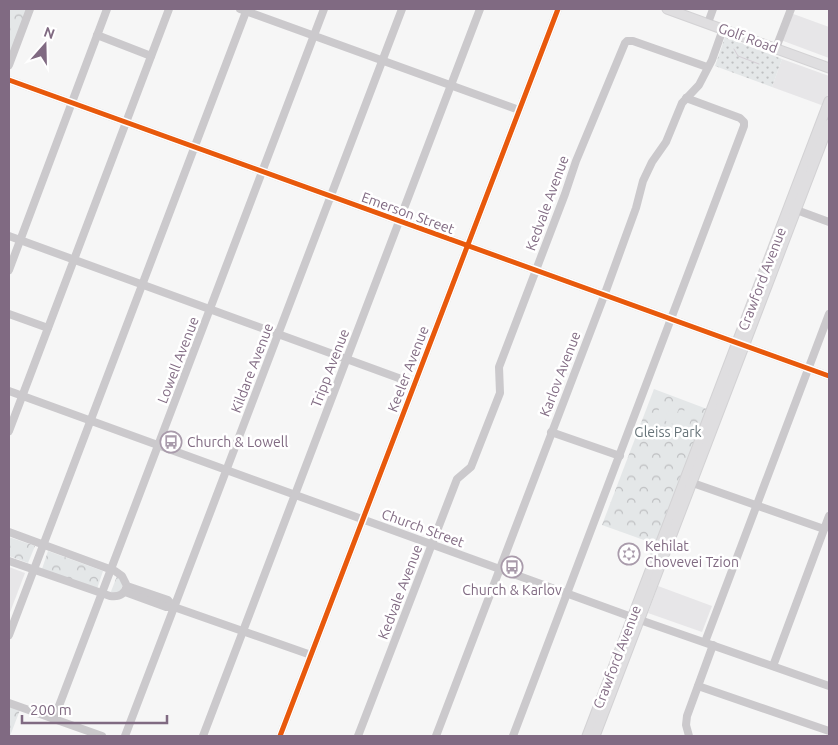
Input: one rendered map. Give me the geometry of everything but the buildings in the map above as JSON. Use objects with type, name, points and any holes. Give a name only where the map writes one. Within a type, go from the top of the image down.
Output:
[{"type":"main road","name":"Golf Road","points":[[667,9],[829,68]]},
{"type":"main road","name":"Crawford Avenue","points":[[587,736],[636,618],[741,345],[792,209],[829,102]]},
{"type":"main road","name":"Crawford Avenue","points":[[792,209],[829,124]]},
{"type":"main road","name":"Crawford Avenue","points":[[596,736],[636,618]]},
{"type":"street","points":[[9,65],[30,9]]},
{"type":"street","points":[[9,270],[107,9]]},
{"type":"street","points":[[9,431],[169,9]]},
{"type":"street","points":[[9,635],[194,147],[244,9],[519,110]]},
{"type":"street","name":"Lowell Avenue","points":[[54,719],[324,9]]},
{"type":"street","name":"Kildare Avenue","points":[[125,736],[402,9]]},
{"type":"street","name":"Tripp Avenue","points":[[203,736],[480,9]]},
{"type":"street","name":"Keeler Avenue","points":[[280,736],[558,9]]},
{"type":"street","points":[[708,24],[713,9]]},
{"type":"street","points":[[776,48],[791,9]]},
{"type":"street","name":"Karlov Avenue","points":[[436,736],[604,296],[646,174],[666,142],[682,103],[695,90],[707,68],[724,29]]},
{"type":"street","points":[[97,35],[151,56]]},
{"type":"street","name":"Kedvale Avenue","points":[[358,736],[457,479],[471,467],[500,393],[499,367],[585,138],[627,41],[633,41],[707,68]]},
{"type":"street","name":"Emerson Street","points":[[9,80],[829,376]]},
{"type":"street","points":[[513,736],[743,129],[744,122],[738,117],[686,98]]},
{"type":"street","points":[[792,209],[829,222]]},
{"type":"street","points":[[9,236],[415,384]]},
{"type":"street","points":[[9,314],[48,328]]},
{"type":"street","points":[[689,736],[686,716],[698,686],[709,644],[757,505],[829,314]]},
{"type":"street","name":"Church Street","points":[[9,391],[568,594],[829,686]]},
{"type":"street","points":[[551,432],[620,456]]},
{"type":"street","points":[[689,481],[824,529]]},
{"type":"street","points":[[773,666],[829,516]]},
{"type":"street","points":[[9,532],[111,570],[122,576],[126,589],[166,607],[174,607],[311,656]]},
{"type":"street","points":[[9,560],[102,594],[115,597],[126,589]]},
{"type":"street","points":[[698,686],[829,731]]},
{"type":"street","points":[[9,703],[102,736]]},
{"type":"shaded area","points":[[788,12],[829,27],[829,58],[778,39]]},
{"type":"shaded area","points":[[782,59],[829,76],[829,91],[824,106],[772,87]]},
{"type":"shaded area","points":[[9,567],[25,573],[9,615]]},
{"type":"shaded area","points":[[658,586],[712,606],[702,632],[648,613]]},
{"type":"green space","points":[[9,9],[29,9],[9,60]]},
{"type":"green space","points":[[725,37],[782,59],[772,87],[715,66]]},
{"type":"green space","name":"Gleiss Park","points":[[654,389],[707,409],[655,544],[602,525]]},
{"type":"green space","points":[[662,401],[670,404],[664,420],[656,417]]},
{"type":"green space","points":[[671,405],[679,408],[673,424],[665,421]]},
{"type":"green space","points":[[686,406],[695,409],[686,433],[677,430]]},
{"type":"green space","points":[[9,537],[35,546],[28,563],[9,556]]},
{"type":"green space","points":[[48,551],[103,571],[97,589],[42,569]]},
{"type":"green space","points":[[117,576],[123,584],[120,592],[110,594]]},
{"type":"green space","points":[[9,706],[20,710],[10,736],[9,736]]},
{"type":"waterway","points":[[734,49],[738,56],[759,64]]},
{"type":"cycle path","points":[[280,736],[558,9]]},
{"type":"cycle path","points":[[9,80],[829,376]]},
{"type":"place","name":"Church & Lowell","points":[[171,442]]},
{"type":"place","name":"Kehilat Chovevei Tzion","points":[[629,554]]},
{"type":"place","name":"Church & Karlov","points":[[512,567]]}]
